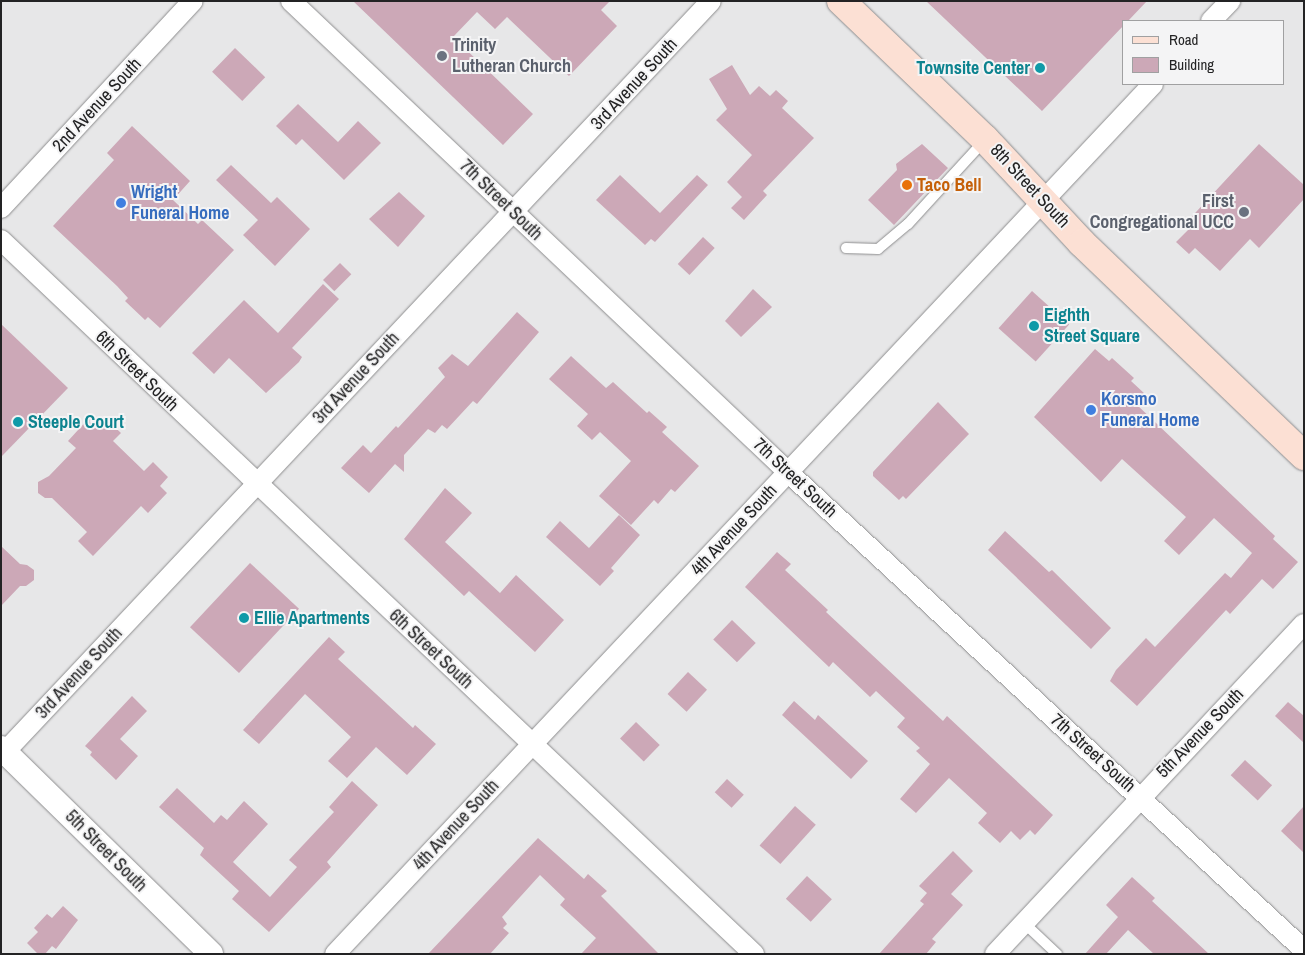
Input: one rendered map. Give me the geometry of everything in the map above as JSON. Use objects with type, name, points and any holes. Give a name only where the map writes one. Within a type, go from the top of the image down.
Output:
[{"type":"main road","name":"8th Street South","points":[[840,1],[985,139],[1043,201],[1304,456]]},
{"type":"street","name":"2nd Avenue South","points":[[1,208],[193,1]]},
{"type":"street","name":"7th Street South","points":[[291,1],[788,472],[1140,796],[1304,950]]},
{"type":"street","name":"3rd Avenue South","points":[[3,752],[257,485],[711,1]]},
{"type":"street","points":[[1212,20],[1230,1]]},
{"type":"street","name":"4th Avenue South","points":[[335,954],[1152,85]]},
{"type":"street","name":"6th Street South","points":[[1,240],[257,485],[754,954]]},
{"type":"street","name":"5th Avenue South","points":[[995,954],[1140,796],[1304,624]]},
{"type":"street","name":"5th Street South","points":[[3,752],[211,954]]},
{"type":"lane","points":[[846,248],[878,249],[908,224],[985,139]]},
{"type":"lane","points":[[1023,922],[1057,954]]},
{"type":"building","name":"Trinity Lutheran Church","points":[[353,1],[610,1],[601,10],[617,26],[569,76],[507,17],[495,29],[477,12],[453,37],[533,114],[503,145]]},
{"type":"building","name":"Townsite Center","points":[[926,1],[1147,1],[1129,20],[1122,20],[1122,27],[1042,111]]},
{"type":"building","points":[[235,48],[265,77],[242,101],[212,72]]},
{"type":"building","points":[[732,65],[750,95],[759,86],[770,96],[776,90],[788,101],[782,108],[814,138],[763,191],[767,195],[744,220],[731,208],[742,197],[727,182],[752,155],[716,120],[727,109],[709,79]]},
{"type":"building","points":[[298,104],[338,142],[358,121],[381,143],[344,180],[302,139],[296,145],[276,126]]},
{"type":"building","points":[[132,126],[190,181],[173,200],[198,224],[202,220],[234,250],[160,328],[148,317],[145,320],[125,301],[128,298],[117,286],[53,226],[114,160],[107,153]]},
{"type":"building","name":"Taco Bell","points":[[922,144],[948,168],[894,225],[868,200],[897,170],[896,164]]},
{"type":"building","name":"First Congregational UCC","points":[[1259,144],[1304,185],[1304,199],[1259,248],[1250,239],[1220,271],[1195,248],[1189,254],[1176,242],[1189,229],[1184,225]]},
{"type":"building","points":[[231,165],[271,203],[277,197],[310,229],[275,266],[243,235],[258,220],[216,180]]},
{"type":"building","points":[[620,175],[660,213],[697,175],[708,185],[655,242],[651,239],[645,245],[596,200]]},
{"type":"building","points":[[399,192],[425,216],[398,247],[369,219]]},
{"type":"building","points":[[703,237],[715,248],[689,275],[678,264]]},
{"type":"building","points":[[340,263],[351,274],[334,291],[323,280]]},
{"type":"building","points":[[323,284],[339,299],[292,348],[302,357],[266,393],[229,358],[214,374],[192,353],[244,300],[278,333]]},
{"type":"building","points":[[753,289],[772,307],[741,337],[725,321]]},
{"type":"building","name":"Eighth Street Square","points":[[1032,291],[1069,324],[1036,362],[999,328]]},
{"type":"building","points":[[517,312],[539,332],[477,404],[473,401],[447,429],[442,425],[435,433],[428,429],[404,455],[404,472],[395,464],[369,493],[341,468],[363,445],[371,453],[396,426],[398,428],[445,377],[438,368],[452,354],[468,366]]},
{"type":"building","name":"Steeple Court","points":[[1,324],[68,388],[1,457]]},
{"type":"building","points":[[1095,349],[1109,361],[1112,358],[1134,378],[1131,381],[1145,394],[1136,404],[1275,536],[1273,539],[1298,562],[1273,589],[1262,579],[1230,614],[1226,610],[1137,706],[1110,681],[1116,670],[1146,638],[1155,647],[1225,573],[1231,578],[1252,553],[1214,518],[1179,555],[1164,541],[1186,517],[1122,459],[1101,482],[1034,417]]},
{"type":"building","points":[[571,356],[606,388],[613,382],[647,413],[649,411],[667,427],[662,432],[699,466],[675,492],[671,489],[658,504],[654,500],[631,525],[599,496],[631,461],[600,432],[592,440],[577,426],[588,414],[549,379]]},
{"type":"building","points":[[938,402],[969,434],[906,499],[903,496],[899,500],[873,476],[873,472]]},
{"type":"building","points":[[89,418],[97,426],[105,418],[121,433],[113,441],[144,471],[153,462],[168,477],[160,486],[167,493],[148,513],[141,506],[93,556],[78,541],[87,532],[52,498],[45,498],[38,493],[38,482],[49,476],[76,448],[68,441]]},
{"type":"building","points":[[445,488],[472,513],[445,542],[500,593],[516,575],[564,620],[535,652],[469,591],[464,596],[404,539]]},
{"type":"building","points":[[619,515],[640,535],[611,568],[614,571],[600,586],[546,537],[560,521],[589,548]]},
{"type":"building","points":[[1005,531],[1049,572],[1052,570],[1111,628],[1091,649],[988,550]]},
{"type":"building","points":[[1,546],[20,564],[27,565],[34,570],[34,580],[26,586],[20,586],[1,606]]},
{"type":"building","points":[[777,552],[791,564],[785,570],[828,610],[826,612],[943,721],[947,716],[1053,815],[1035,835],[1030,830],[1020,840],[1011,831],[1000,843],[978,823],[987,813],[949,778],[916,813],[900,799],[930,764],[916,751],[920,748],[897,727],[905,718],[876,691],[870,697],[833,662],[829,667],[745,587]]},
{"type":"building","name":"Ellie Apartments","points":[[250,563],[299,609],[239,673],[190,627]]},
{"type":"building","points":[[732,620],[756,643],[737,662],[713,639]]},
{"type":"building","points":[[329,637],[345,652],[338,659],[413,728],[415,725],[436,744],[407,775],[376,747],[347,778],[328,761],[351,737],[305,694],[259,744],[243,730]]},
{"type":"building","points":[[688,672],[707,690],[687,712],[668,694]]},
{"type":"building","points":[[132,696],[147,711],[120,739],[138,756],[116,780],[90,755],[92,752],[85,746]]},
{"type":"building","points":[[794,701],[815,720],[818,715],[868,761],[851,779],[782,715]]},
{"type":"building","points":[[1288,702],[1304,716],[1304,743],[1275,716]]},
{"type":"building","points":[[636,722],[660,745],[644,761],[620,739]]},
{"type":"building","points":[[1245,760],[1272,785],[1258,801],[1231,775]]},
{"type":"building","points":[[727,779],[744,795],[732,808],[715,792]]},
{"type":"building","points":[[352,781],[378,805],[327,862],[331,867],[269,932],[232,899],[239,891],[200,855],[204,848],[159,807],[177,788],[214,823],[221,815],[227,820],[244,801],[268,824],[233,862],[270,897],[297,867],[289,860],[334,812],[329,807]]},
{"type":"building","points":[[795,806],[816,825],[780,864],[760,845]]},
{"type":"building","points":[[1304,806],[1304,853],[1281,831]]},
{"type":"building","points":[[538,838],[584,879],[588,874],[607,891],[601,896],[659,954],[581,954],[596,938],[560,905],[565,899],[540,875],[502,917],[507,924],[503,928],[509,933],[490,954],[428,954]]},
{"type":"building","points":[[953,851],[973,871],[951,894],[963,905],[932,939],[936,942],[926,954],[879,954],[924,904],[920,901],[927,893],[919,886]]},
{"type":"building","points":[[807,876],[832,899],[811,922],[786,899]]},
{"type":"building","points":[[1132,877],[1155,898],[1152,901],[1209,954],[1154,954],[1128,930],[1106,954],[1085,954],[1118,917],[1106,905]]},
{"type":"building","points":[[63,906],[78,920],[56,949],[52,946],[45,954],[38,954],[27,943],[38,932],[34,928],[47,914],[52,918]]},
{"type":"place","name":"Trinity Lutheran Church","points":[[442,56]]},
{"type":"place","name":"Townsite Center","points":[[1040,68]]},
{"type":"place","name":"Taco Bell","points":[[907,185]]},
{"type":"place","name":"Wright Funeral Home","points":[[121,203]]},
{"type":"place","name":"First Congregational UCC","points":[[1244,212]]},
{"type":"place","name":"Eighth Street Square","points":[[1034,326]]},
{"type":"place","name":"Korsmo Funeral Home","points":[[1091,410]]},
{"type":"place","name":"Steeple Court","points":[[18,422]]},
{"type":"place","name":"Ellie Apartments","points":[[244,618]]}]
